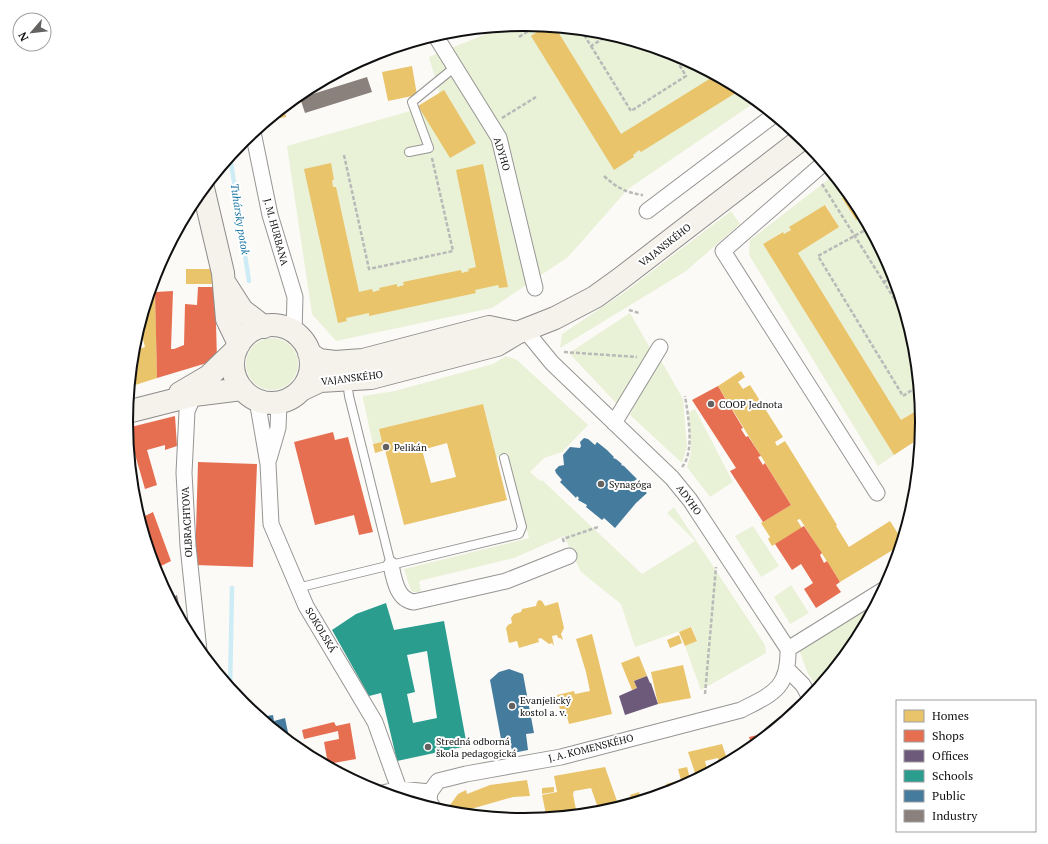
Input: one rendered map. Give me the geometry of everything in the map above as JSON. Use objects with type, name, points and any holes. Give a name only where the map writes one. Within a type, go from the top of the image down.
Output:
[{"type":"main road","name":"VAJANSKÉHO","points":[[279,403],[293,397],[301,390],[320,381],[371,378],[497,345],[521,332],[555,318],[595,297],[620,280],[797,143]]},
{"type":"main road","points":[[204,199],[225,284],[227,318],[238,347],[234,370],[249,394]]},
{"type":"main road","points":[[225,284],[242,310],[264,327]]},
{"type":"main road","points":[[167,401],[209,376],[238,347],[248,334],[264,327],[279,326],[294,332]]},
{"type":"main road","name":"VAJANSKÉHO","points":[[294,332],[309,352],[319,360],[335,362],[362,360],[489,327],[521,332]]},
{"type":"main road","name":"VAJANSKÉHO","points":[[301,390],[310,372],[309,352]]},
{"type":"main road","points":[[133,410],[194,395],[249,394],[264,402],[279,403]]},
{"type":"street","name":"ADYHO","points":[[439,41],[499,138],[535,288]]},
{"type":"street","points":[[646,211],[770,118]]},
{"type":"street","name":"J. M. HURBANA","points":[[255,139],[270,215],[295,296],[294,332]]},
{"type":"street","points":[[819,167],[723,251],[877,493]]},
{"type":"street","name":"ADYHO","points":[[521,332],[672,478],[690,500],[788,649]]},
{"type":"street","points":[[614,423],[657,353]]},
{"type":"street","name":"SOKOLSKÁ","points":[[249,394],[268,464],[271,524],[297,588],[375,722],[399,789]]},
{"type":"street","name":"OLBRACHTOVA","points":[[194,395],[186,411],[184,473],[188,546],[197,637]]},
{"type":"street","name":"SOKOLSKÁ","points":[[268,464],[278,428],[279,403]]},
{"type":"street","points":[[391,565],[397,589],[406,600],[414,602],[506,581],[569,556]]},
{"type":"street","points":[[806,692],[788,670],[788,649],[875,595]]},
{"type":"street","name":"J. A. KOMENSKÉHO","points":[[430,792],[438,782],[466,774],[561,757],[741,710],[767,697],[780,686],[788,670]]},
{"type":"street","points":[[394,790],[399,789],[430,792],[431,802]]},
{"type":"lane","points":[[410,152],[429,148],[412,102],[455,67]]},
{"type":"lane","points":[[347,380],[349,396],[391,565]]},
{"type":"lane","points":[[297,588],[520,534],[522,527],[504,458]]},
{"type":"path","points":[[519,37],[528,31]]},
{"type":"path","points":[[585,36],[631,111],[686,76],[678,63]]},
{"type":"path","points":[[591,46],[602,39]]},
{"type":"path","points":[[491,126],[536,97]]},
{"type":"path","points":[[344,155],[369,269],[453,251],[429,148]]},
{"type":"path","points":[[819,167],[855,236],[896,302]]},
{"type":"path","points":[[604,176],[619,189],[632,194],[643,195]]},
{"type":"path","points":[[865,230],[818,256],[903,396],[913,389]]},
{"type":"path","points":[[883,282],[888,280]]},
{"type":"path","points":[[629,310],[639,312]]},
{"type":"path","points":[[564,352],[657,353]]},
{"type":"path","points":[[682,467],[687,461],[689,450],[685,396]]},
{"type":"path","points":[[705,694],[716,564]]},
{"type":"green space","points":[[524,31],[575,34],[625,44],[674,61],[720,83],[752,105],[628,189],[568,257],[492,308],[336,341],[312,314],[287,146],[442,102],[429,57],[489,33]]},
{"type":"green space","points":[[830,178],[843,197],[842,198],[855,219],[857,218],[863,227],[875,249],[894,296],[902,321],[912,371],[915,412],[901,420],[798,253],[839,227],[826,205],[790,227],[791,230],[784,234],[782,232],[763,244],[894,455],[878,466],[749,255],[750,240]]},
{"type":"green space","points":[[731,211],[740,224],[686,271],[560,348],[562,334],[622,294]]},
{"type":"green space","points":[[630,313],[650,348],[622,399],[616,403],[569,353]]},
{"type":"green space","points":[[267,338],[277,338],[286,342],[294,350],[298,359],[298,369],[294,378],[286,386],[277,390],[267,390],[258,386],[250,378],[246,369],[246,359],[250,350],[258,342]]},
{"type":"green space","points":[[506,356],[517,360],[588,425],[562,452],[544,458],[530,472],[540,481],[542,480],[642,574],[695,541],[667,513],[674,507],[765,645],[766,653],[701,690],[685,646],[697,641],[692,627],[635,647],[621,604],[581,572],[564,536],[514,558],[419,581],[421,592],[411,591],[404,569],[529,538],[508,454],[496,458],[483,404],[379,429],[382,442],[373,444],[363,396],[395,391],[493,364]]},
{"type":"green space","points":[[658,362],[662,362],[683,399],[687,447],[682,463],[630,415],[653,367]]},
{"type":"green space","points":[[695,409],[733,482],[710,497],[687,467],[691,453],[689,412]]},
{"type":"green space","points":[[753,526],[779,566],[761,577],[735,536]]},
{"type":"green space","points":[[791,585],[809,613],[790,624],[774,597]]},
{"type":"green space","points":[[870,605],[849,639],[815,683],[808,674],[798,647]]},
{"type":"building: Homes","points":[[538,32],[559,33],[621,134],[711,78],[735,93],[641,152],[639,150],[633,155],[634,157],[614,170],[531,36]]},
{"type":"building: Homes","points":[[412,66],[417,95],[388,101],[382,72]]},
{"type":"building: Homes","points":[[444,90],[476,143],[450,158],[418,106]]},
{"type":"building: Homes","points":[[285,113],[286,117],[278,118]]},
{"type":"building: Homes","points":[[331,163],[334,180],[332,180],[333,187],[336,187],[359,292],[372,289],[373,292],[380,290],[379,288],[397,284],[397,287],[404,285],[403,282],[461,270],[462,273],[469,271],[468,269],[476,267],[456,170],[483,164],[508,287],[499,288],[498,285],[475,290],[476,293],[369,316],[369,313],[346,318],[347,321],[338,323],[304,169]]},
{"type":"building: Homes","points":[[843,197],[858,219],[856,220],[842,198]]},
{"type":"building: Homes","points":[[825,205],[839,227],[798,253],[901,420],[915,412],[914,442],[894,455],[763,244],[783,232],[784,234],[791,230],[789,227]]},
{"type":"building: Homes","points":[[186,269],[213,269],[213,284],[186,284]]},
{"type":"building: Homes","points":[[155,293],[157,378],[135,385],[140,348],[145,347],[143,338],[146,321]]},
{"type":"building: Homes","points":[[741,371],[745,377],[738,382],[743,389],[750,385],[783,437],[775,442],[777,446],[785,441],[849,547],[890,521],[898,534],[893,550],[840,582],[800,519],[797,520],[802,528],[772,546],[768,539],[770,537],[761,523],[791,505],[718,386]]},
{"type":"building: Homes","points":[[483,404],[507,500],[404,525],[385,450],[375,453],[373,444],[382,442],[379,429]],"holes":[[[447,443],[456,477],[431,483],[422,450]]]},
{"type":"building: Homes","points":[[539,600],[542,601],[545,606],[558,602],[564,628],[561,634],[563,640],[558,638],[557,635],[552,636],[554,646],[552,643],[549,644],[541,638],[538,639],[539,642],[519,648],[517,641],[509,643],[506,628],[512,623],[511,618],[514,614],[521,612],[522,609],[536,606]]},
{"type":"building: Homes","points":[[691,627],[697,641],[685,646],[679,632]]},
{"type":"building: Homes","points":[[592,634],[612,714],[569,724],[565,709],[560,710],[557,695],[574,691],[575,694],[590,691],[576,639]]},
{"type":"building: Homes","points":[[679,635],[682,643],[670,648],[667,640]]},
{"type":"building: Homes","points":[[639,656],[647,676],[634,681],[637,688],[632,690],[621,663]]},
{"type":"building: Homes","points":[[683,665],[691,698],[658,704],[651,672]]},
{"type":"building: Homes","points":[[722,744],[726,756],[719,761],[718,758],[705,761],[707,768],[695,774],[688,752]]},
{"type":"building: Homes","points":[[605,767],[617,801],[597,806],[591,788],[574,791],[573,794],[576,810],[546,812],[542,795],[557,792],[554,776]]},
{"type":"building: Homes","points":[[687,767],[689,776],[681,780],[678,769]]},
{"type":"building: Homes","points":[[527,780],[530,796],[513,797],[470,809],[450,805],[458,794],[466,790],[467,794],[490,785]]},
{"type":"building: Homes","points":[[681,780],[667,786],[666,784]]},
{"type":"building: Homes","points":[[554,787],[554,792],[542,794],[542,788]]},
{"type":"building: Homes","points":[[639,792],[640,795],[631,798],[630,795]]},
{"type":"building: Shops","points":[[198,287],[215,287],[217,360],[157,378],[156,292],[173,291],[171,349],[184,345],[185,304],[197,305]]},
{"type":"building: Shops","points":[[718,386],[726,400],[724,401],[729,409],[731,408],[743,428],[741,429],[746,437],[748,436],[761,456],[758,457],[763,465],[765,463],[791,505],[763,522],[730,471],[736,468],[692,400]]},
{"type":"building: Shops","points":[[175,416],[177,446],[165,450],[165,445],[147,450],[157,485],[145,489],[134,452],[133,426]]},
{"type":"building: Shops","points":[[333,432],[335,440],[348,437],[373,532],[359,535],[354,515],[315,525],[294,442]]},
{"type":"building: Shops","points":[[198,462],[257,464],[253,567],[195,565]]},
{"type":"building: Shops","points":[[153,512],[171,561],[161,566],[154,548],[145,516]]},
{"type":"building: Shops","points":[[804,526],[822,553],[820,555],[824,563],[827,561],[840,582],[836,585],[841,592],[816,608],[804,589],[813,583],[801,564],[792,570],[775,544]]},
{"type":"building: Shops","points":[[334,722],[336,726],[350,723],[356,759],[332,763],[327,761],[324,742],[339,739],[338,731],[304,739],[302,730]]},
{"type":"building: Shops","points":[[758,735],[750,741],[749,737]]},
{"type":"building: Offices","points":[[647,676],[658,704],[625,715],[619,696],[637,688],[634,681]]},
{"type":"building: Schools","points":[[386,603],[394,630],[444,621],[467,746],[397,761],[381,693],[369,696],[332,630],[356,614]],"holes":[[[427,651],[437,718],[413,723],[407,694],[415,692],[407,655]]]},
{"type":"building: Public","name":"Synagóga","points":[[584,438],[588,439],[595,445],[597,442],[607,450],[614,457],[613,458],[622,464],[621,465],[624,466],[637,479],[634,481],[636,483],[638,481],[642,485],[640,487],[647,493],[636,503],[615,528],[604,518],[602,520],[586,507],[587,505],[578,500],[579,498],[577,496],[576,498],[560,482],[562,480],[556,473],[555,470],[559,466],[564,465],[563,455],[570,447],[580,448],[580,442]]},
{"type":"building: Public","name":"Evanjelický kostol a. v.","points":[[509,669],[523,674],[534,733],[526,734],[528,750],[513,753],[508,737],[501,739],[490,680],[499,672]]},
{"type":"building: Public","points":[[273,715],[274,721],[285,718],[288,734],[286,732],[266,716]]},
{"type":"building: Industry","points":[[367,77],[372,92],[305,113],[301,101],[311,95]]},
{"type":"building: Industry","points":[[177,595],[180,608],[174,597]]},
{"type":"waterway","name":"Tuhársky potok","points":[[231,163],[249,281]]},
{"type":"waterway","name":"Tuhársky potok","points":[[230,680],[232,588]]},
{"type":"place","name":"COOP Jednota","points":[[711,404]]},
{"type":"place","name":"Pelikán","points":[[386,447]]},
{"type":"place","name":"Synagóga","points":[[601,484]]},
{"type":"place","name":"Evanjelický kostol a. v.","points":[[512,706]]},
{"type":"place","name":"Stredná odborná škola pedagogická","points":[[428,747]]}]
